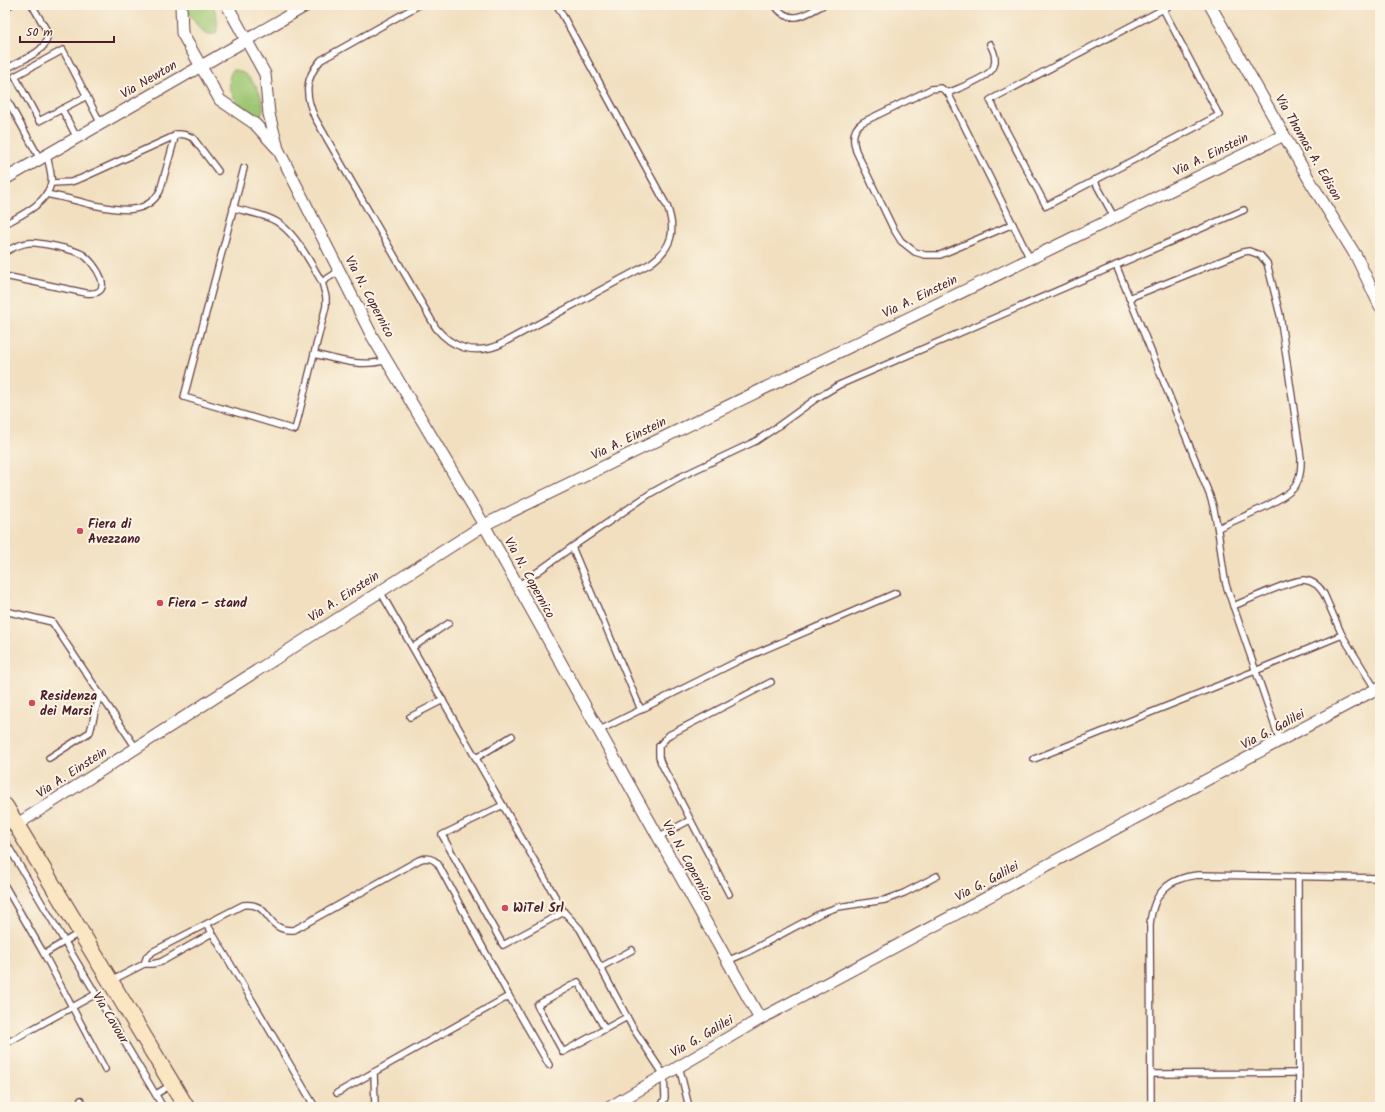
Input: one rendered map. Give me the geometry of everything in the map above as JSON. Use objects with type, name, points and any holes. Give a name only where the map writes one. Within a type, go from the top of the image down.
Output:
[{"type":"main road","name":"Via Cavour","points":[[5,806],[186,1107]]},
{"type":"street","points":[[181,5],[182,33],[220,100],[255,124],[278,149]]},
{"type":"street","points":[[227,5],[265,74],[269,114],[278,149]]},
{"type":"street","name":"Via Newton","points":[[5,179],[307,5]]},
{"type":"street","name":"Via Thomas A. Edison","points":[[1210,5],[1310,181],[1356,256],[1380,306]]},
{"type":"street","name":"Via A. Einstein","points":[[16,825],[484,525],[1284,135]]},
{"type":"street","name":"Via N. Copernico","points":[[278,149],[372,336],[484,525],[760,1019]]},
{"type":"street","name":"Via G. Galilei","points":[[610,1107],[760,1019],[1280,742],[1378,688]]},
{"type":"lane","points":[[5,8],[10,5]]},
{"type":"lane","points":[[5,70],[39,50],[46,44],[48,36],[47,31],[32,5]]},
{"type":"lane","points":[[416,6],[321,60],[316,65],[309,79],[308,97],[315,118],[436,328],[442,335],[454,344],[461,347],[480,350],[499,345],[651,263],[664,252],[671,237],[671,222],[667,206],[557,5]]},
{"type":"lane","points":[[776,5],[780,12],[785,15],[797,17],[806,15],[823,5]]},
{"type":"lane","points":[[1163,10],[1219,115],[1046,206],[990,100],[1171,5]]},
{"type":"lane","points":[[948,93],[984,76],[992,70],[995,61],[990,44]]},
{"type":"lane","points":[[87,96],[39,121],[15,76],[63,50],[102,124]]},
{"type":"lane","points":[[1013,224],[945,254],[935,256],[915,252],[901,240],[893,228],[856,151],[853,138],[855,129],[863,122],[930,89],[941,88],[948,93],[1013,224],[1030,259]]},
{"type":"lane","points":[[5,224],[37,204],[46,194],[52,183],[44,157],[6,99]]},
{"type":"lane","points":[[62,109],[78,138]]},
{"type":"lane","points":[[52,183],[65,183],[82,178],[176,134],[183,134],[193,138],[218,171]]},
{"type":"lane","points":[[46,194],[121,210],[141,207],[157,197],[160,191],[176,134]]},
{"type":"lane","points":[[233,208],[265,217],[280,224],[295,240],[322,282],[326,297],[326,306],[296,430],[184,397],[233,208],[244,168]]},
{"type":"lane","points":[[1094,180],[1114,217]]},
{"type":"lane","points":[[518,586],[651,493],[680,477],[756,441],[817,398],[839,385],[1244,210]]},
{"type":"lane","points":[[5,252],[21,244],[31,242],[79,253],[97,269],[101,277],[102,287],[100,291],[96,293],[86,293],[5,276]]},
{"type":"lane","points":[[1129,298],[1243,252],[1255,252],[1268,263],[1280,315],[1301,458],[1300,476],[1290,493],[1218,528]]},
{"type":"lane","points":[[1116,265],[1210,496],[1218,528],[1222,565],[1233,606],[1280,742]]},
{"type":"lane","points":[[322,282],[339,271]]},
{"type":"lane","points":[[314,354],[358,364],[370,365],[387,360]]},
{"type":"lane","points":[[572,547],[641,710]]},
{"type":"lane","points":[[1233,606],[1292,582],[1305,580],[1310,582],[1321,589],[1342,635],[1378,688]]},
{"type":"lane","points":[[380,591],[564,912],[580,929],[627,1017],[664,1075],[665,1098],[661,1107]]},
{"type":"lane","points":[[598,731],[740,660],[896,593]]},
{"type":"lane","points":[[5,611],[52,622],[136,748]]},
{"type":"lane","points":[[413,647],[449,623]]},
{"type":"lane","points":[[1034,759],[1256,671],[1342,635]]},
{"type":"lane","points":[[729,894],[660,763],[658,751],[659,746],[669,735],[771,682]]},
{"type":"lane","points":[[49,758],[90,732],[100,694]]},
{"type":"lane","points":[[410,717],[443,700]]},
{"type":"lane","points":[[476,758],[512,736]]},
{"type":"lane","points":[[503,805],[442,835],[503,945],[564,912]]},
{"type":"lane","points":[[658,837],[690,820]]},
{"type":"lane","name":"Via Cavour","points":[[5,841],[163,1107]]},
{"type":"lane","points":[[144,964],[147,956],[150,954],[242,905],[253,904],[262,908],[278,928],[294,930],[419,860],[423,858],[432,859],[438,864],[509,996],[549,1065]]},
{"type":"lane","points":[[1151,1107],[1150,924],[1152,908],[1158,896],[1168,885],[1190,875],[1207,874],[1380,878]]},
{"type":"lane","points":[[727,961],[821,913],[844,906],[885,900],[904,893],[937,876]]},
{"type":"lane","points":[[1298,876],[1299,1107]]},
{"type":"lane","name":"Via Cavour","points":[[5,886],[44,954],[105,1069]]},
{"type":"lane","points":[[207,924],[315,1107]]},
{"type":"lane","points":[[44,954],[81,932]]},
{"type":"lane","points":[[111,981],[144,964],[161,962],[212,933]]},
{"type":"lane","points":[[601,967],[632,950]]},
{"type":"lane","points":[[605,1029],[578,982],[537,1005],[563,1052],[627,1017]]},
{"type":"lane","points":[[5,1044],[96,994]]},
{"type":"lane","points":[[337,1093],[509,996]]},
{"type":"lane","points":[[679,1066],[689,1107]]},
{"type":"lane","points":[[374,1072],[375,1107]]},
{"type":"lane","points":[[1151,1074],[1299,1073]]},
{"type":"lane","points":[[156,1094],[173,1084]]},
{"type":"lane","points":[[81,1100],[84,1107]]},
{"type":"green space","points":[[186,5],[212,5],[217,19],[216,33],[206,33],[202,30],[193,20]]},
{"type":"green space","points":[[233,70],[240,71],[246,75],[257,89],[263,105],[259,118],[253,117],[246,112],[240,107],[235,99],[229,83]]},
{"type":"place","name":"Fiera di Avezzano","points":[[80,531]]},
{"type":"place","name":"Fiera – stand","points":[[160,603]]},
{"type":"place","name":"Residenza dei Marsi","points":[[32,703]]},
{"type":"place","name":"WiTel Srl","points":[[505,908]]}]
